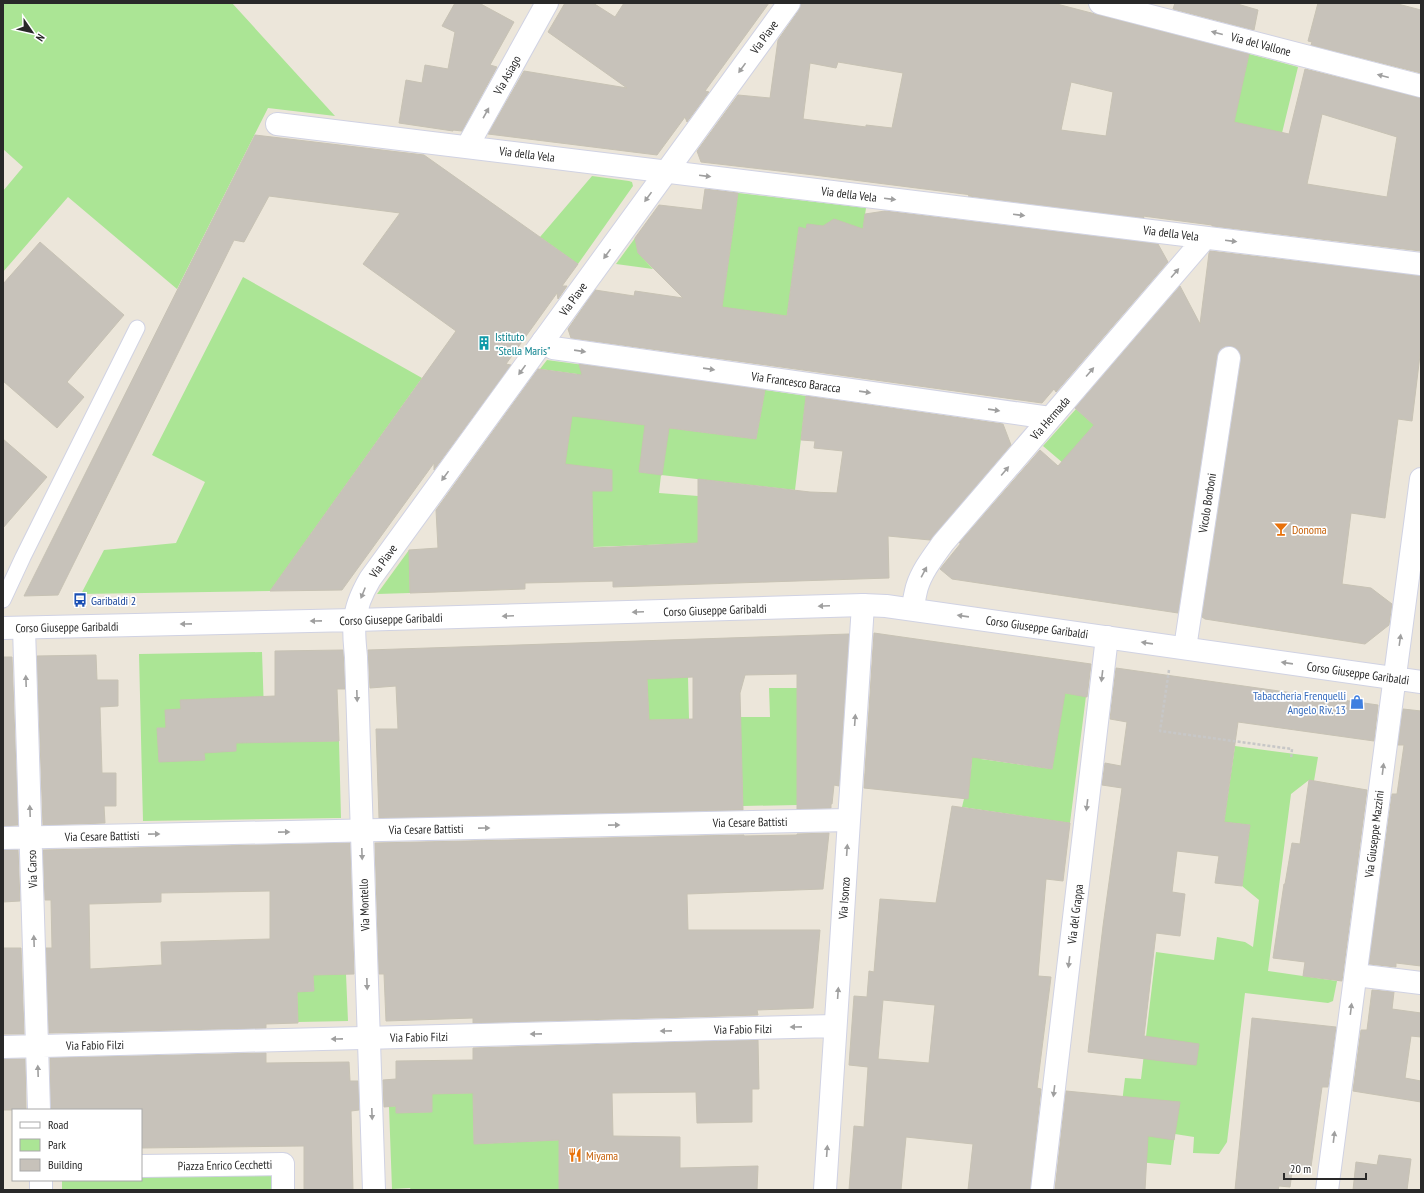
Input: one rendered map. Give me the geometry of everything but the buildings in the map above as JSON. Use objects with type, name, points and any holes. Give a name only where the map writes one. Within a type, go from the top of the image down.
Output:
[{"type":"street","name":"Via Asiago","points":[[467,147],[548,3]]},
{"type":"street","name":"Via Piave","points":[[354,620],[356,609],[364,589],[370,579],[789,3]]},
{"type":"street","name":"Via del Vallone","points":[[1100,3],[1421,86]]},
{"type":"street","name":"Via della Vela","points":[[277,124],[1421,264]]},
{"type":"street","name":"Via Hermada","points":[[912,609],[917,586],[931,560],[943,543],[1205,238]]},
{"type":"street","name":"Via Francesco Baracca","points":[[543,341],[553,348],[1050,418]]},
{"type":"street","name":"Vicolo Borboni","points":[[1185,648],[1229,358]]},
{"type":"street","name":"Via Giuseppe Mazzini","points":[[1327,1190],[1421,479]]},
{"type":"street","name":"Corso Giuseppe Garibaldi","points":[[14,628],[354,620],[863,605],[912,609],[1421,682]]},
{"type":"street","name":"Via Isonzo","points":[[825,1190],[863,605]]},
{"type":"street","name":"Via Montello","points":[[354,620],[374,1190]]},
{"type":"street","name":"Via Carso","points":[[14,628],[31,837],[39,1109]]},
{"type":"street","name":"Via del Grappa","points":[[1042,1190],[1107,637]]},
{"type":"street","name":"Via Cesare Battisti","points":[[3,838],[849,820]]},
{"type":"street","points":[[1356,975],[1421,983]]},
{"type":"street","name":"Via Fabio Filzi","points":[[3,1047],[835,1026]]},
{"type":"street","name":"Piazza Enrico Cecchetti","points":[[142,1166],[283,1164],[283,1190]]},
{"type":"lane","points":[[3,600],[137,328]]},
{"type":"path","points":[[1169,670],[1160,731],[1292,749],[1291,759]]},
{"type":"green space","points":[[3,3],[232,3],[335,116],[268,108],[177,289],[68,197],[3,272],[3,191],[23,167],[3,149]]},
{"type":"green space","points":[[1249,54],[1298,67],[1282,133],[1228,146]]},
{"type":"green space","points":[[592,176],[629,181],[632,182],[633,186],[578,264],[540,237]]},
{"type":"green space","points":[[738,193],[866,208],[857,271],[828,227],[806,229],[799,228],[787,316],[708,306],[726,278]]},
{"type":"green space","points":[[635,238],[638,253],[653,269],[616,264]]},
{"type":"green space","points":[[243,277],[422,378],[270,591],[81,594],[104,550],[176,543],[205,482],[152,455]]},
{"type":"green space","points":[[547,360],[606,368],[601,419],[646,425],[639,472],[648,473],[651,455],[669,428],[756,439],[765,390],[806,396],[795,490],[661,475],[659,493],[698,496],[698,543],[593,547],[592,509],[523,493],[612,490],[612,470],[523,460],[489,439],[567,449],[577,374],[540,369]]},
{"type":"green space","points":[[1076,409],[1094,425],[1076,446],[1103,497],[1043,446]]},
{"type":"green space","points":[[409,550],[410,593],[377,594]]},
{"type":"green space","points":[[262,652],[265,742],[339,741],[341,818],[143,821],[139,654]]},
{"type":"green space","points":[[688,677],[689,719],[649,720],[647,679]]},
{"type":"green space","points":[[769,688],[797,688],[797,805],[743,806],[740,717],[770,717]]},
{"type":"green space","points":[[1035,689],[1086,696],[1070,823],[962,807],[971,770],[973,744],[984,736],[981,759],[1052,769],[1058,732]]},
{"type":"green space","points":[[1235,746],[1318,757],[1314,781],[1309,780],[1291,794],[1268,971],[1337,981],[1333,1001],[1328,1003],[1245,993],[1227,1142],[1219,1154],[1193,1153],[1194,1137],[1175,1134],[1171,1165],[1115,1160],[1125,1078],[1141,1079],[1156,952],[1214,960],[1217,937],[1245,942],[1253,947],[1259,900],[1242,886],[1250,825],[1224,822]]},
{"type":"green space","points":[[346,974],[348,1021],[298,1022],[297,992],[314,991],[313,975]]},
{"type":"green space","points":[[473,1093],[474,1144],[559,1140],[559,1190],[392,1189],[389,1107],[396,1106],[397,1113],[432,1112],[432,1094]]},
{"type":"green space","points":[[142,1173],[274,1173],[275,1190],[62,1190],[62,1181],[142,1181]]},
{"type":"place","name":"Istituto \"Stella Maris\"","points":[[484,343]]},
{"type":"place","name":"Donoma","points":[[1281,529]]},
{"type":"place","name":"Garibaldi 2","points":[[80,600]]},
{"type":"place","name":"Tabaccheria Frenquelli Angelo Riv. 13","points":[[1357,702]]},
{"type":"place","name":"Miyama","points":[[575,1155]]}]
